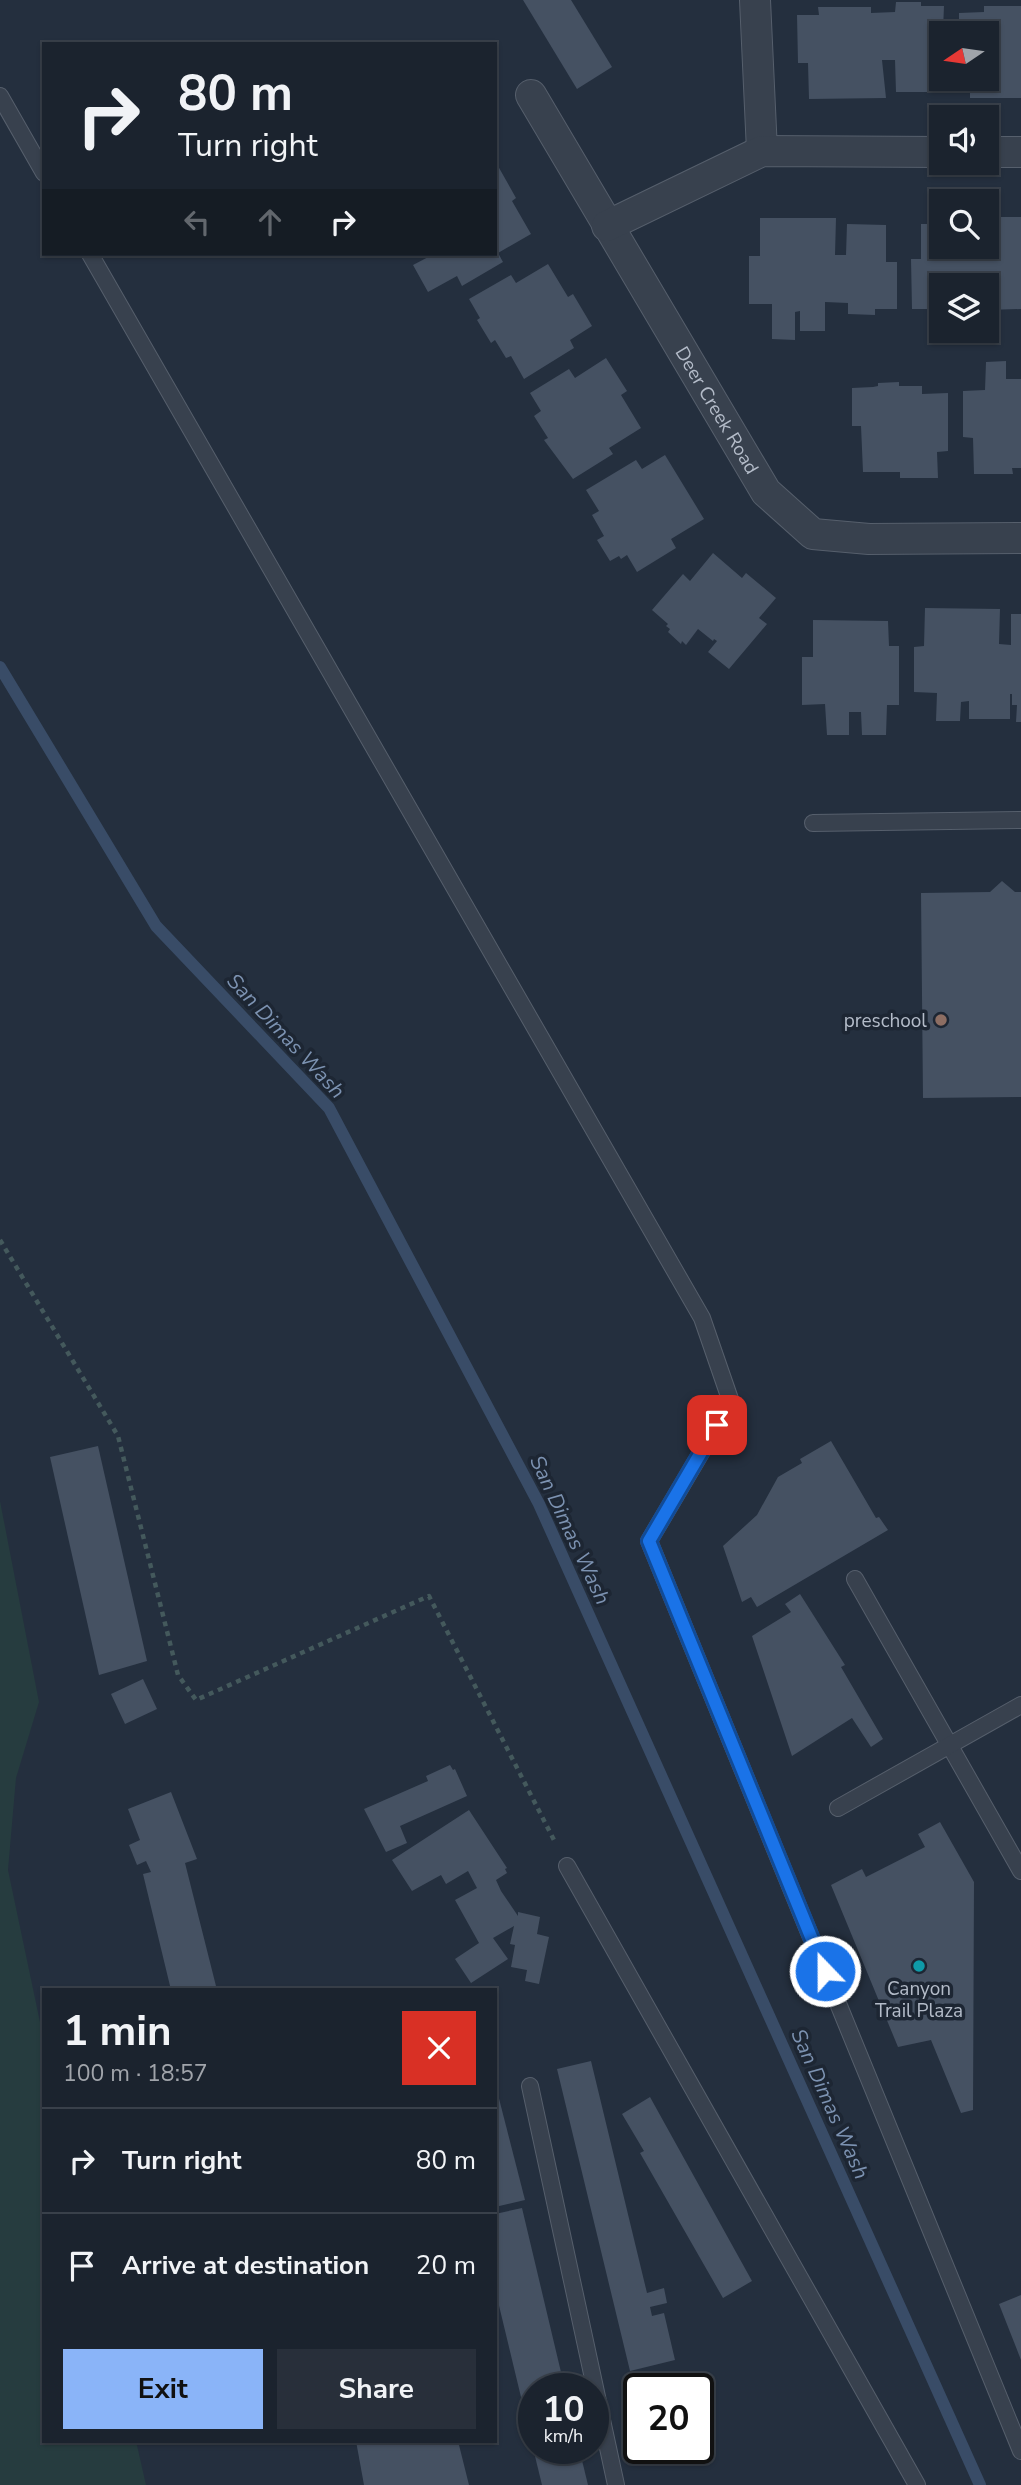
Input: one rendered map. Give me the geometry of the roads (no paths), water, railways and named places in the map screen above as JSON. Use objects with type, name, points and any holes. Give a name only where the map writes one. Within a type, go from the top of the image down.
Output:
[{"type":"street","points":[[755,0],[762,151]]},
{"type":"street","name":"Deer Creek Road","points":[[531,95],[766,492],[813,534],[869,539],[1021,538]]},
{"type":"street","points":[[607,226],[762,151],[929,152]]},
{"type":"street","points":[[999,152],[1021,152]]},
{"type":"lane","points":[[0,96],[42,170]]},
{"type":"lane","points":[[91,256],[702,1318],[731,1402],[649,1541],[1021,2451]]},
{"type":"lane","points":[[814,823],[1021,820]]},
{"type":"lane","points":[[855,1580],[1021,1871]]},
{"type":"lane","points":[[838,1808],[1021,1705]]},
{"type":"lane","points":[[568,1866],[917,2485]]},
{"type":"lane","points":[[530,2086],[616,2485]]},
{"type":"waterway","name":"San Dimas Wash","points":[[0,667],[156,926],[329,1108],[539,1504],[980,2485]]},
{"type":"place","name":"preschool","points":[[941,1020]]},
{"type":"place","name":"Canyon Trail Plaza","points":[[919,1966]]}]
